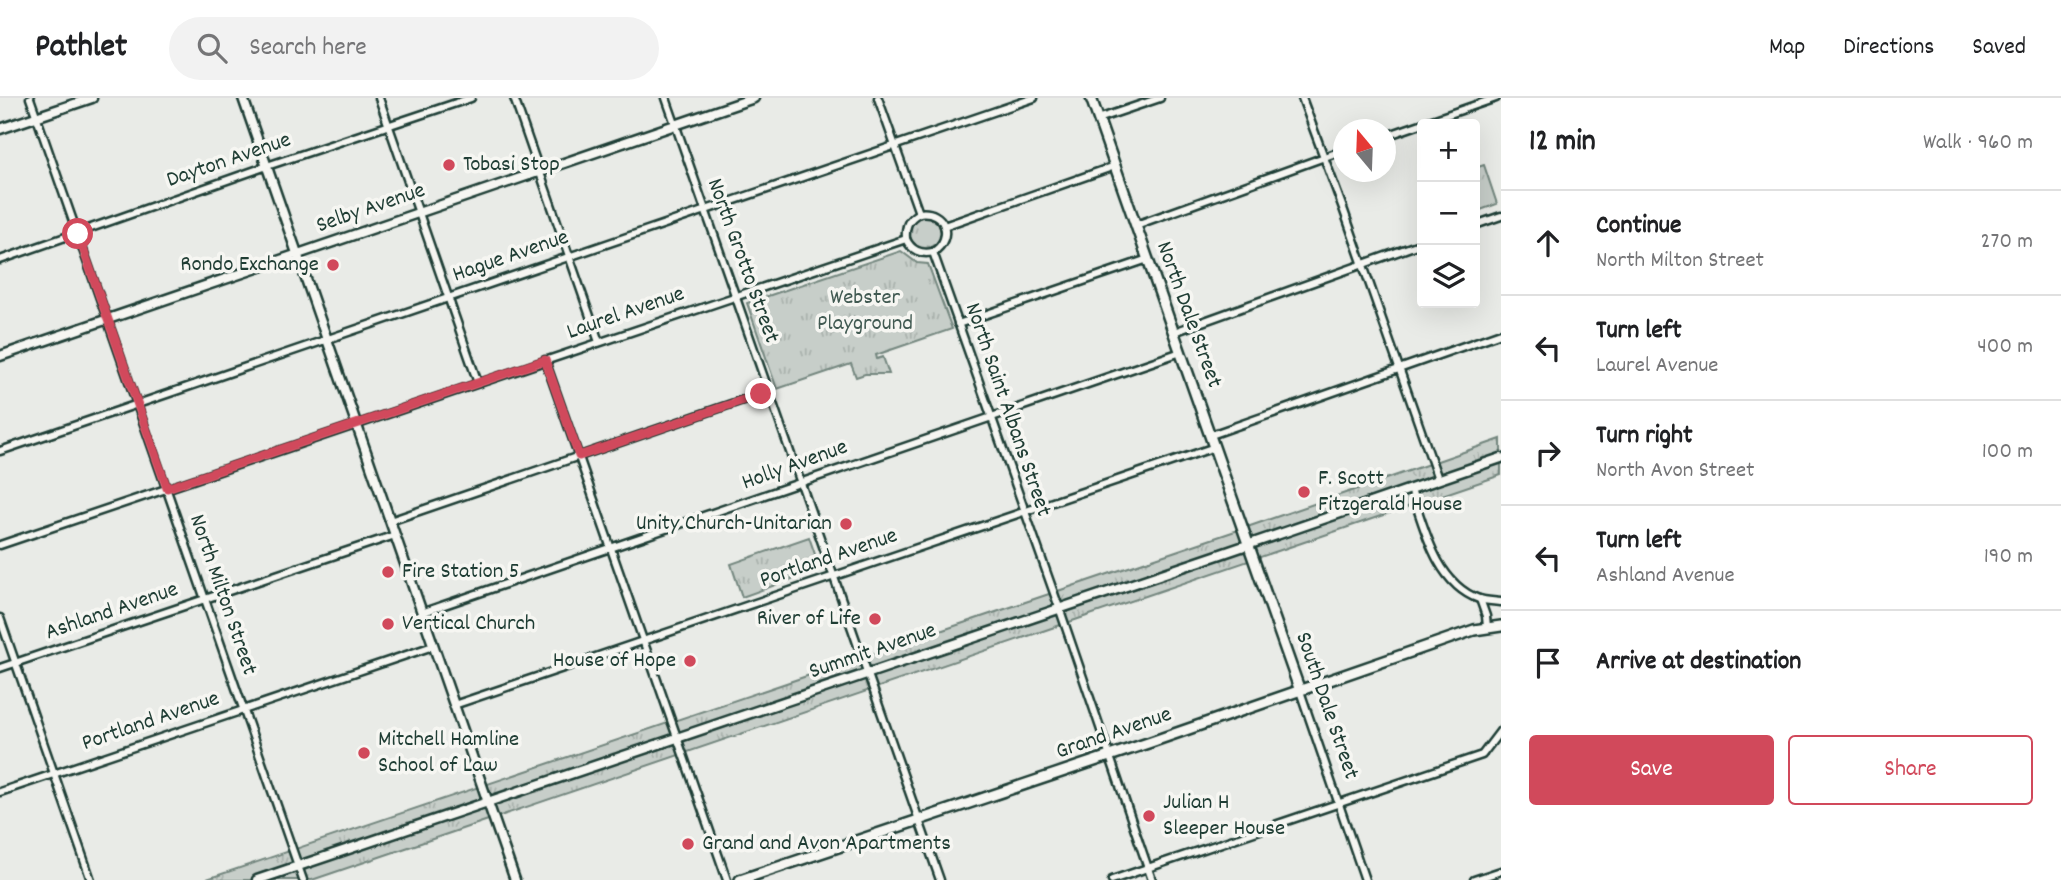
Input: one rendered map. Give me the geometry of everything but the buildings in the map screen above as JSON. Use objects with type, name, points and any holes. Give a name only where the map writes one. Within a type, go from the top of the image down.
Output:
[{"type":"main road","name":"North Dale Street","points":[[1091,98],[1249,545]]},
{"type":"main road","name":"South Dale Street","points":[[1249,545],[1300,691]]},
{"type":"main road","name":"Grand Avenue","points":[[740,880],[1487,627],[1501,626]]},
{"type":"street","name":"North Milton Street","points":[[30,98],[303,880]]},
{"type":"street","points":[[0,130],[92,98]]},
{"type":"street","points":[[243,98],[515,880]]},
{"type":"street","points":[[379,98],[478,383]]},
{"type":"street","name":"Dayton Avenue","points":[[0,260],[471,98]]},
{"type":"street","points":[[514,98],[599,342]]},
{"type":"street","name":"North Grotto Street","points":[[666,98],[940,880]]},
{"type":"street","name":"Selby Avenue","points":[[0,356],[754,98]]},
{"type":"street","points":[[878,98],[919,213]]},
{"type":"street","name":"Hague Avenue","points":[[0,451],[1034,98]]},
{"type":"street","points":[[1098,120],[1160,98]]},
{"type":"street","points":[[1302,98],[1438,480]]},
{"type":"street","points":[[1396,132],[1496,98]]},
{"type":"street","points":[[1136,225],[1333,154]]},
{"type":"street","points":[[944,226],[1115,166]]},
{"type":"street","points":[[927,212],[938,216],[944,226],[945,240],[942,246],[933,252],[919,252],[909,245],[906,239],[907,223],[919,213],[927,212]]},
{"type":"street","points":[[1480,223],[1501,216]]},
{"type":"street","name":"Laurel Avenue","points":[[0,545],[906,239]]},
{"type":"street","points":[[1174,331],[1417,245]]},
{"type":"street","name":"North Saint Albans Street","points":[[933,252],[1152,880]]},
{"type":"street","points":[[958,324],[1148,259]]},
{"type":"street","points":[[1211,435],[1501,333]]},
{"type":"street","name":"Holly Avenue","points":[[421,613],[1181,352]]},
{"type":"street","points":[[545,360],[727,880]]},
{"type":"street","points":[[390,521],[769,391]]},
{"type":"street","name":"Portland Avenue","points":[[454,705],[1215,447]]},
{"type":"street","name":"Summit Avenue","points":[[257,880],[1501,458]]},
{"type":"street","points":[[1411,489],[1436,558],[1443,569],[1460,586],[1480,599],[1501,602]]},
{"type":"street","name":"Ashland Avenue","points":[[0,668],[395,536]]},
{"type":"street","points":[[1480,599],[1487,627]]},
{"type":"street","points":[[0,618],[91,880]]},
{"type":"street","name":"Portland Avenue","points":[[0,792],[433,646]]},
{"type":"street","name":"South Dale Street","points":[[1300,691],[1365,880]]},
{"type":"street","points":[[1112,880],[1482,755],[1501,730]]},
{"type":"street","points":[[1474,880],[1501,871]]},
{"type":"green space","points":[[1484,165],[1497,204],[1480,210],[1480,182],[1480,166]]},
{"type":"green space","points":[[925,216],[936,221],[941,232],[936,243],[925,248],[914,243],[909,232],[914,221]]},
{"type":"green space","name":"Webster Playground","points":[[901,251],[917,263],[928,264],[952,329],[876,355],[877,359],[883,357],[889,374],[865,374],[856,377],[851,364],[777,389],[747,303]]},
{"type":"green space","points":[[1501,439],[1501,475],[312,880],[204,880],[1253,525]]},
{"type":"green space","points":[[809,537],[820,569],[742,597],[731,564]]},
{"type":"place","name":"Tobasi Stop","points":[[449,165]]},
{"type":"place","name":"Rondo Exchange","points":[[333,265]]},
{"type":"place","name":"F. Scott Fitzgerald House","points":[[1304,492]]},
{"type":"place","name":"Unity Church-Unitarian","points":[[846,524]]},
{"type":"place","name":"Fire Station 5","points":[[388,572]]},
{"type":"place","name":"River of Life","points":[[875,619]]},
{"type":"place","name":"Vertical Church","points":[[388,624]]},
{"type":"place","name":"House of Hope","points":[[690,661]]},
{"type":"place","name":"Mitchell Hamline School of Law","points":[[364,753]]},
{"type":"place","name":"Julian H Sleeper House","points":[[1149,816]]},
{"type":"place","name":"Grand and Avon Apartments","points":[[688,844]]},
{"type":"route","points":[[78,234],[167,488],[545,360],[579,456],[761,394]]}]
